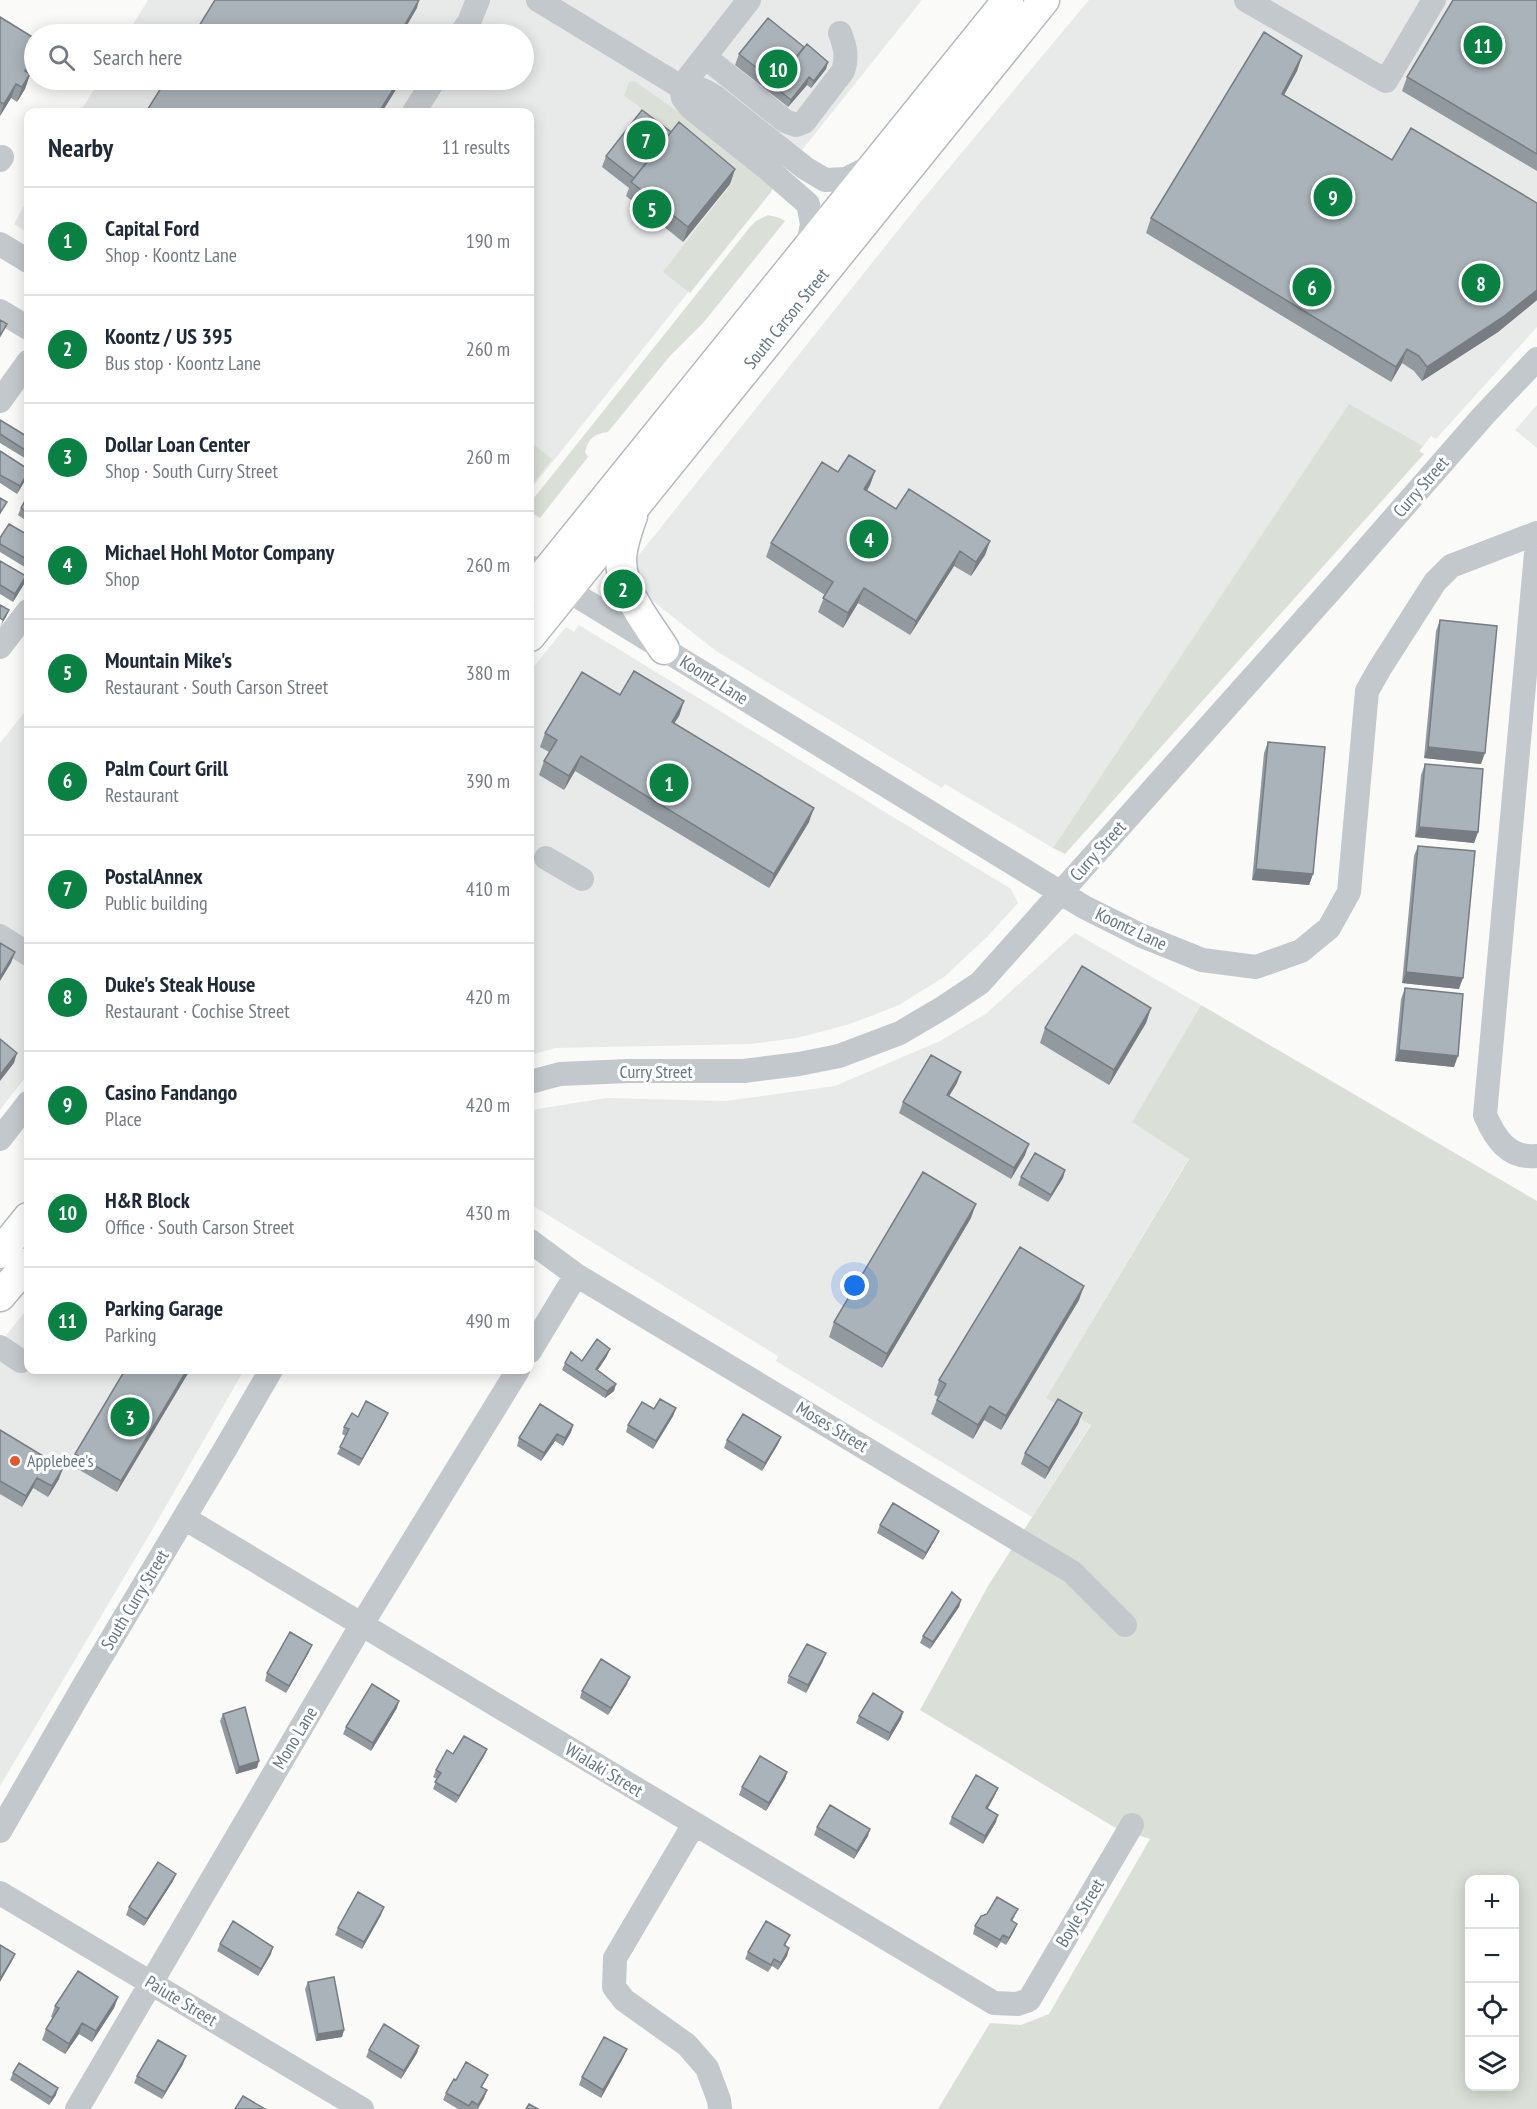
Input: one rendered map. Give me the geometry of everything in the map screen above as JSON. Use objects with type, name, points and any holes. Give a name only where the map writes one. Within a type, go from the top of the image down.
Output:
[{"type":"main road","name":"South Carson Street","points":[[534,618],[542,581],[872,166],[1008,0]]},
{"type":"main road","name":"South Carson Street","points":[[542,581],[635,506],[1044,0]]},
{"type":"main road","points":[[635,506],[623,543],[622,577],[630,595],[664,650]]},
{"type":"main road","points":[[0,1253],[24,1223]]},
{"type":"main road","points":[[0,1296],[24,1268]]},
{"type":"street","points":[[468,24],[478,0]]},
{"type":"street","points":[[538,0],[681,87],[701,88],[714,96],[805,168],[825,180],[846,179],[872,166]]},
{"type":"street","points":[[681,87],[749,0]]},
{"type":"street","points":[[1246,0],[1386,81],[1434,0]]},
{"type":"street","points":[[705,57],[785,121],[796,125],[804,122],[843,71],[847,61],[840,33]]},
{"type":"street","points":[[681,87],[690,107],[808,204],[812,224],[808,246]]},
{"type":"street","points":[[416,108],[428,90]]},
{"type":"street","points":[[0,244],[24,259]]},
{"type":"street","points":[[0,311],[24,326]]},
{"type":"street","name":"Curry Street","points":[[534,1081],[560,1074],[628,1071],[744,1071],[838,1056],[900,1033],[980,983],[1484,415],[1534,362]]},
{"type":"street","points":[[0,401],[24,368]]},
{"type":"street","name":"Koontz Lane","points":[[542,581],[664,650],[1061,893],[1140,935],[1202,960],[1256,967],[1301,951],[1329,928],[1349,892],[1367,691],[1435,582],[1451,566],[1537,533]]},
{"type":"street","points":[[1537,542],[1485,1115],[1494,1136],[1511,1151],[1537,1156]]},
{"type":"street","points":[[0,647],[24,616]]},
{"type":"street","points":[[546,858],[582,879]]},
{"type":"street","points":[[0,936],[24,951]]},
{"type":"street","points":[[0,1139],[24,1107]]},
{"type":"street","name":"Moses Street","points":[[534,1244],[576,1275],[1072,1572],[1125,1625]]},
{"type":"street","points":[[534,1344],[576,1275]]},
{"type":"street","points":[[0,1347],[21,1361]]},
{"type":"street","name":"South Curry Street","points":[[0,1831],[269,1374]]},
{"type":"street","name":"Mono Lane","points":[[77,2109],[362,1624],[516,1374]]},
{"type":"street","name":"Wialaki Street","points":[[184,1518],[985,1999],[1003,2005],[1029,2000]]},
{"type":"street","points":[[694,1824],[615,1958],[614,1987],[624,2000],[687,2044],[707,2068],[720,2109]]},
{"type":"street","name":"Boyle Street","points":[[1029,2000],[1132,1825]]},
{"type":"street","name":"Paiute Street","points":[[0,1893],[362,2109]]},
{"type":"shaded area","points":[[148,0],[922,0],[534,485],[534,108],[82,108],[94,90],[534,90],[534,24],[133,24]]},
{"type":"shaded area","points":[[1089,0],[1537,0],[1537,327],[1436,439],[1431,436],[1423,446],[1349,405],[1053,848],[945,784],[942,788],[716,651],[644,594],[635,565],[638,556],[919,204]]},
{"type":"shaded area","points":[[634,81],[690,120],[773,187],[690,293],[663,272],[732,183],[624,96],[629,82]]},
{"type":"shaded area","points":[[24,205],[24,230],[14,224]]},
{"type":"shaded area","points":[[768,215],[785,221],[704,322],[670,356],[608,432],[599,434],[590,440],[585,452],[588,457],[540,518],[534,514],[534,498],[756,221]]},
{"type":"shaded area","points":[[1349,404],[1423,446],[1419,451],[1424,454],[1065,854],[1053,848]]},
{"type":"shaded area","points":[[1537,405],[1537,448],[1515,430]]},
{"type":"shaded area","points":[[534,445],[552,459],[534,483]]},
{"type":"shaded area","points":[[579,625],[1011,889],[1018,903],[987,937],[944,977],[899,1005],[850,1024],[797,1038],[751,1044],[556,1048],[534,1054],[534,666],[566,627],[574,632]]},
{"type":"shaded area","points":[[24,713],[24,1079],[0,1110],[0,743]]},
{"type":"shaded area","points":[[1075,933],[1201,1005],[1132,1122],[1189,1158],[1046,1398],[1091,1424],[1032,1517],[776,1361],[778,1356],[534,1206],[534,1110],[537,1109],[606,1098],[726,1101],[835,1086],[940,1041],[987,1013]]},
{"type":"shaded area","points":[[1201,1005],[1537,1201],[1537,2109],[938,2109],[990,2023],[1021,2025],[1049,2014],[1150,1839],[1114,1827],[920,1710],[988,1586],[1091,1425],[1046,1398],[1189,1159],[1132,1122]]},
{"type":"shaded area","points":[[24,1313],[24,1374],[242,1374],[0,1786],[0,1343]]},
{"type":"building","points":[[215,0],[419,0],[405,24],[200,24]]},
{"type":"building","points":[[1453,0],[1537,0],[1537,154],[1407,77]]},
{"type":"building","points":[[0,17],[24,32],[24,84],[22,87],[16,84],[4,104],[0,102]]},
{"type":"building","points":[[768,18],[804,47],[776,83],[739,54]]},
{"type":"building","points":[[1264,32],[1302,56],[1282,94],[1392,160],[1411,128],[1537,203],[1537,290],[1503,317],[1427,367],[1419,356],[1407,349],[1396,367],[1151,218]]},
{"type":"building","points":[[807,44],[828,62],[814,81],[809,77],[791,100],[774,86]]},
{"type":"building","points":[[160,90],[393,90],[382,108],[148,108]]},
{"type":"building","points":[[642,110],[671,132],[634,178],[606,156]]},
{"type":"building","points":[[679,122],[735,169],[688,227],[631,182]]},
{"type":"building","points":[[0,320],[7,324],[0,336]]},
{"type":"building","points":[[0,420],[24,435],[24,449],[0,434]]},
{"type":"building","points":[[0,451],[24,466],[24,479],[20,486],[0,475]]},
{"type":"building","points":[[849,455],[875,471],[864,489],[896,509],[909,489],[990,541],[976,562],[960,551],[916,621],[864,588],[848,613],[823,598],[833,582],[771,543],[822,462],[838,472]]},
{"type":"building","points":[[0,498],[7,502],[0,513]]},
{"type":"building","points":[[9,524],[24,533],[24,558],[0,544],[0,538]]},
{"type":"building","points":[[0,561],[24,575],[24,579],[15,594],[0,585]]},
{"type":"building","points":[[0,605],[9,610],[3,620],[0,618]]},
{"type":"building","points":[[1440,620],[1497,626],[1485,753],[1428,747]]},
{"type":"building","points":[[634,671],[684,701],[672,722],[814,808],[774,874],[581,756],[569,776],[544,761],[557,740],[545,733],[582,672],[620,695]]},
{"type":"building","points":[[1268,742],[1325,747],[1313,874],[1256,869]]},
{"type":"building","points":[[1425,764],[1483,769],[1478,832],[1419,827]]},
{"type":"building","points":[[1418,846],[1475,851],[1463,978],[1406,972]]},
{"type":"building","points":[[0,943],[15,952],[0,977]]},
{"type":"building","points":[[1082,966],[1151,1008],[1114,1070],[1045,1028]]},
{"type":"building","points":[[1405,988],[1463,994],[1458,1056],[1399,1050]]},
{"type":"building","points":[[0,1039],[17,1053],[0,1075]]},
{"type":"building","points":[[931,1055],[961,1072],[947,1095],[1029,1144],[1014,1168],[903,1102]]},
{"type":"building","points":[[1035,1153],[1065,1170],[1051,1195],[1021,1177]]},
{"type":"building","points":[[923,1172],[976,1204],[887,1354],[834,1322]]},
{"type":"building","points":[[1020,1247],[1084,1286],[1006,1416],[990,1406],[978,1425],[937,1400],[946,1384],[939,1380]]},
{"type":"building","points":[[597,1339],[610,1349],[596,1369],[616,1384],[607,1391],[565,1363],[571,1352],[582,1361]]},
{"type":"building","points":[[123,1374],[185,1374],[121,1481],[75,1454]]},
{"type":"building","points":[[660,1399],[676,1408],[656,1441],[628,1425],[642,1402],[654,1409]]},
{"type":"building","points":[[1058,1399],[1082,1413],[1049,1468],[1025,1453]]},
{"type":"building","points":[[366,1401],[388,1413],[362,1459],[340,1447],[349,1429],[344,1427],[352,1413],[358,1417]]},
{"type":"building","points":[[540,1404],[573,1425],[565,1438],[557,1434],[544,1453],[519,1438]]},
{"type":"building","points":[[743,1414],[781,1437],[765,1463],[727,1440]]},
{"type":"building","name":"Applebee's","points":[[0,1430],[63,1468],[52,1486],[37,1478],[26,1496],[0,1481]]},
{"type":"building","points":[[893,1503],[939,1531],[926,1553],[880,1525]]},
{"type":"building","points":[[952,1592],[961,1600],[933,1642],[923,1636]]},
{"type":"building","points":[[290,1632],[312,1645],[289,1686],[267,1673]]},
{"type":"building","points":[[807,1644],[826,1653],[808,1685],[789,1676]]},
{"type":"building","points":[[601,1659],[630,1677],[611,1708],[582,1691]]},
{"type":"building","points":[[372,1684],[399,1701],[373,1743],[346,1727]]},
{"type":"building","points":[[873,1693],[903,1712],[890,1733],[859,1716]]},
{"type":"building","points":[[245,1707],[259,1761],[239,1767],[223,1714]]},
{"type":"building","points":[[464,1736],[487,1749],[459,1796],[435,1782],[441,1773],[436,1770],[447,1750],[453,1754]]},
{"type":"building","points":[[760,1756],[787,1772],[769,1803],[742,1787]]},
{"type":"building","points":[[976,1775],[998,1788],[986,1808],[998,1815],[985,1836],[952,1817]]},
{"type":"building","points":[[830,1805],[870,1829],[857,1851],[817,1827]]},
{"type":"building","points":[[158,1862],[176,1874],[147,1919],[129,1907]]},
{"type":"building","points":[[358,1892],[384,1907],[364,1942],[338,1928]]},
{"type":"building","points":[[997,1897],[1018,1909],[1011,1920],[1017,1924],[1009,1938],[1003,1935],[1000,1940],[975,1926],[981,1916],[987,1914]]},
{"type":"building","points":[[233,1921],[273,1947],[261,1969],[220,1944]]},
{"type":"building","points":[[766,1921],[790,1935],[784,1945],[789,1948],[781,1963],[774,1959],[771,1965],[748,1952]]},
{"type":"building","points":[[0,1945],[15,1954],[0,1979]]},
{"type":"building","points":[[78,1971],[118,1997],[96,2031],[82,2023],[69,2044],[46,2029],[59,2008],[55,2006]]},
{"type":"building","points":[[334,1977],[344,2030],[318,2034],[308,1982]]},
{"type":"building","points":[[384,2024],[419,2046],[404,2071],[369,2050]]},
{"type":"building","points":[[604,2037],[627,2049],[603,2090],[582,2077]]},
{"type":"building","points":[[158,2040],[186,2056],[165,2092],[137,2076]]},
{"type":"building","points":[[466,2062],[488,2075],[481,2087],[487,2090],[478,2105],[472,2101],[469,2106],[446,2093]]},
{"type":"building","points":[[19,2063],[58,2088],[52,2098],[13,2073]]},
{"type":"building","points":[[243,2096],[265,2109],[235,2109]]},
{"type":"building","points":[[529,2104],[538,2109],[526,2109]]},
{"type":"place","name":"Parking Garage","points":[[1483,45]]},
{"type":"place","name":"H&R Block","points":[[778,69]]},
{"type":"place","name":"PostalAnnex","points":[[646,140]]},
{"type":"place","name":"Casino Fandango","points":[[1333,197]]},
{"type":"place","name":"Mountain Mike's","points":[[652,209]]},
{"type":"place","name":"Duke's Steak House","points":[[1481,283]]},
{"type":"place","name":"Palm Court Grill","points":[[1312,287]]},
{"type":"place","name":"Michael Hohl Motor Company","points":[[869,539]]},
{"type":"place","name":"Koontz / US 395","points":[[623,589]]},
{"type":"place","name":"Capital Ford","points":[[669,783]]},
{"type":"place","name":"Dollar Loan Center","points":[[130,1417]]},
{"type":"place","name":"Applebee's","points":[[15,1461]]}]
